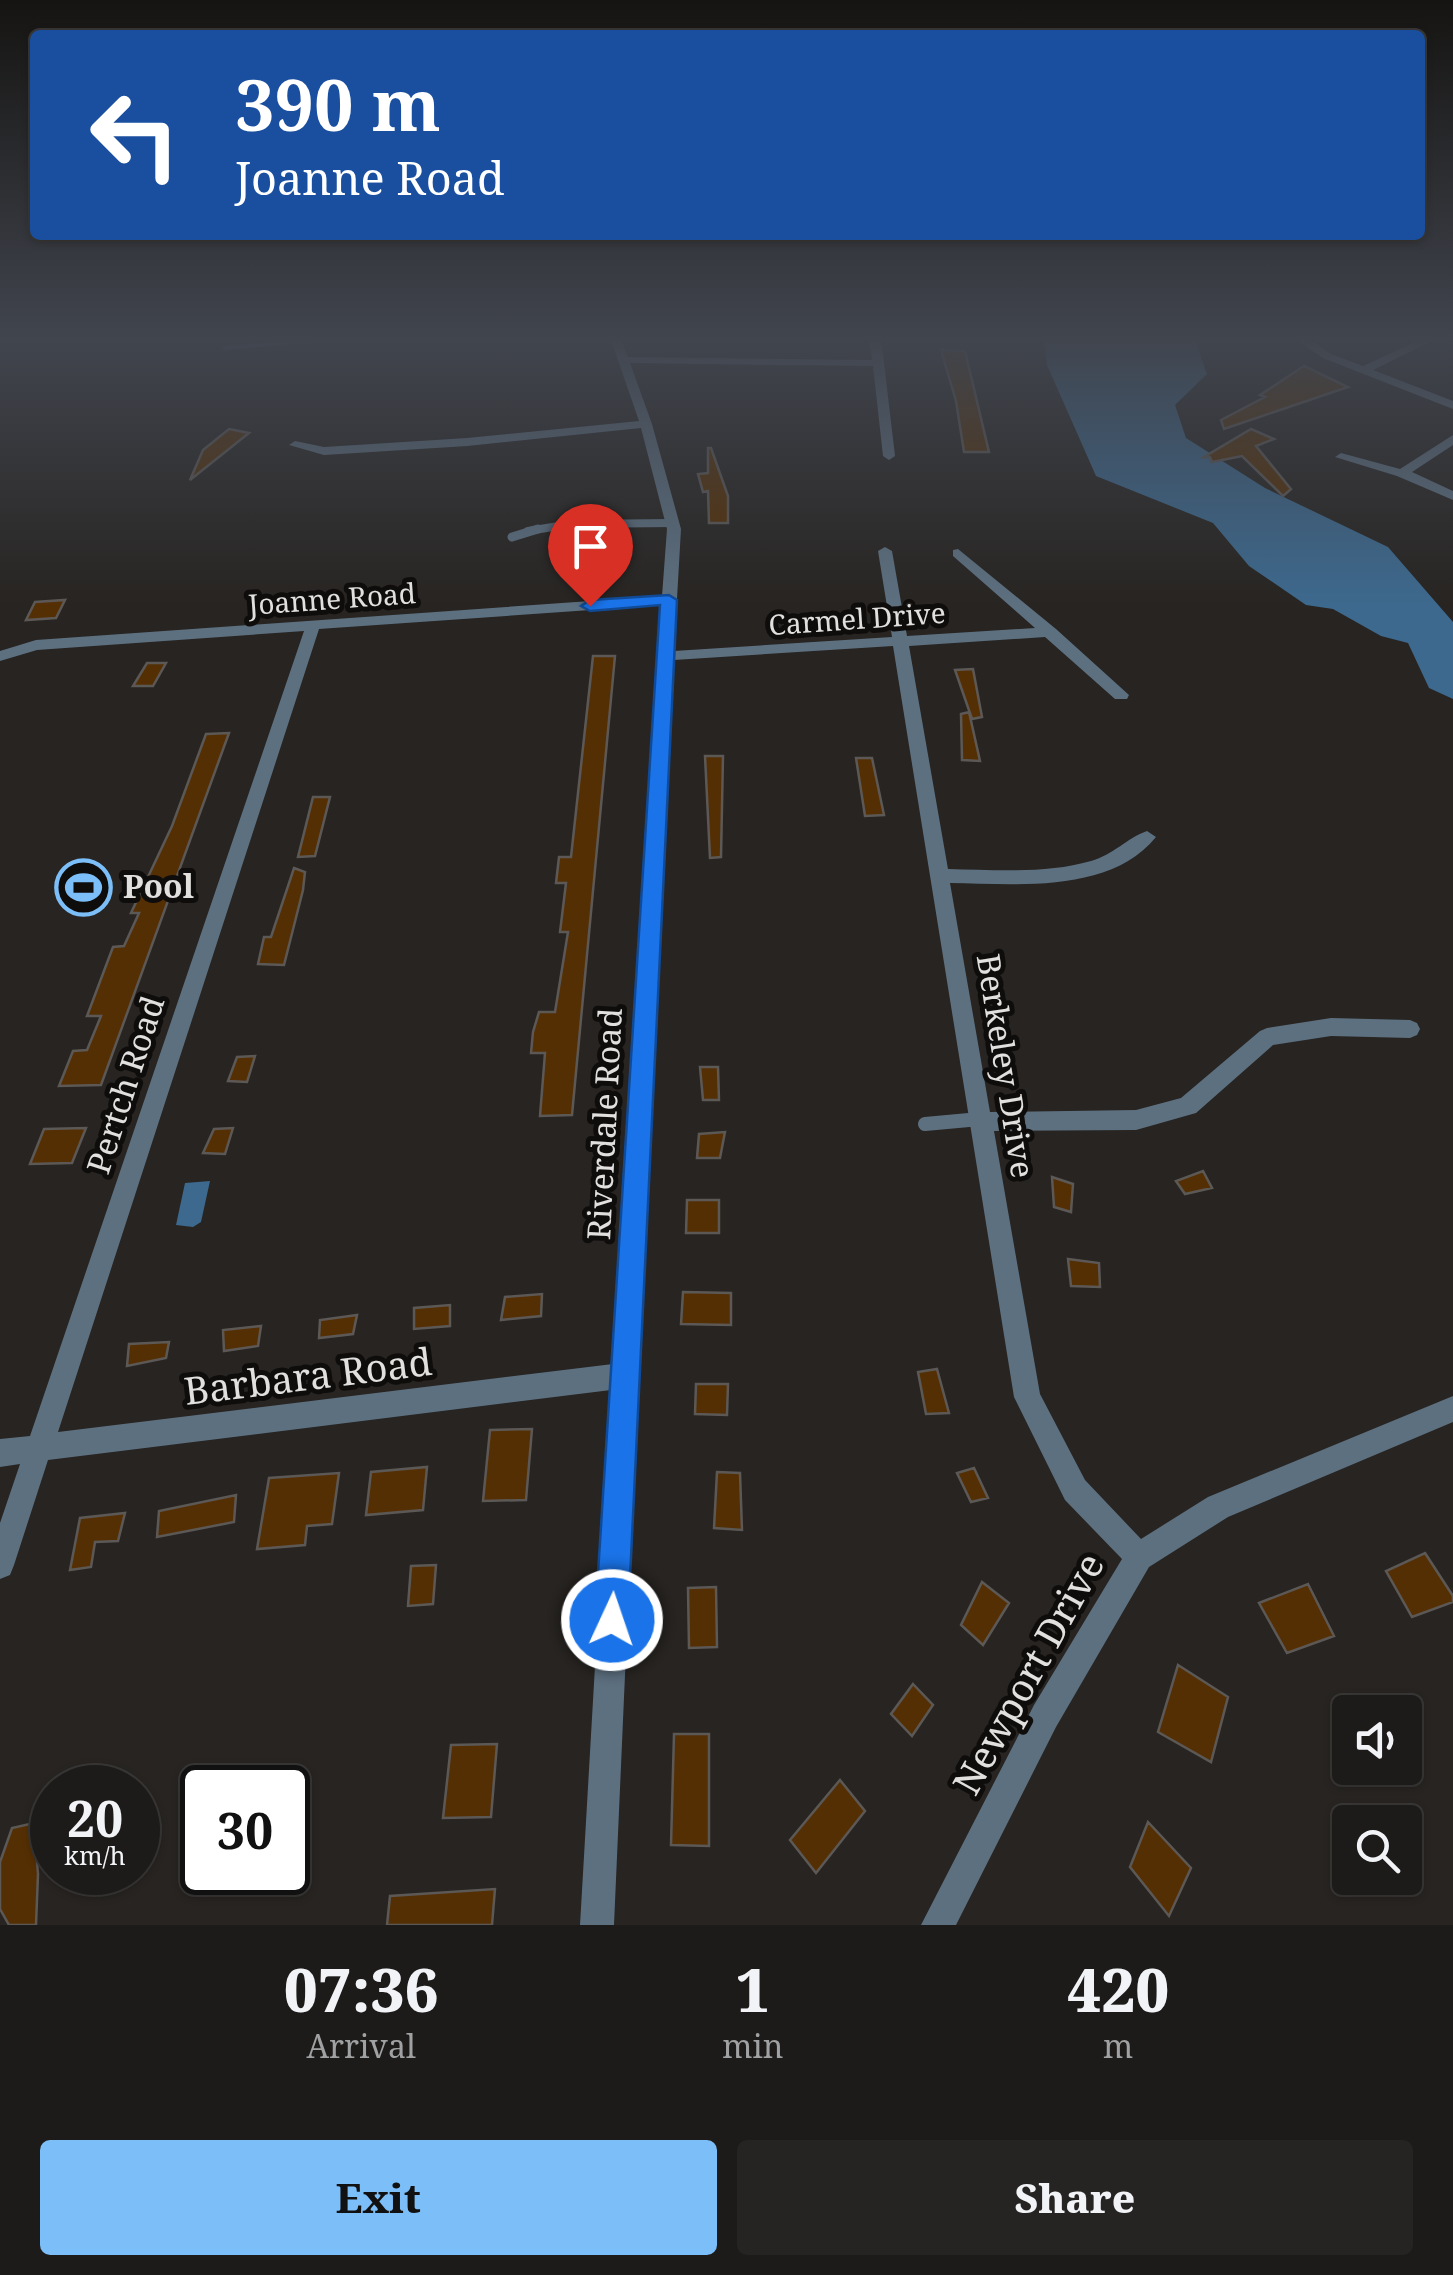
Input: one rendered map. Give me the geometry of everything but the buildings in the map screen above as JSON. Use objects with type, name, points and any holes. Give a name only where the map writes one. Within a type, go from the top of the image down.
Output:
[{"type":"street","points":[[295,445],[324,451],[618,427]]},
{"type":"street","name":"Riverdale Road","points":[[597,1925],[673,523],[647,427]]},
{"type":"street","points":[[886,427],[889,456]]},
{"type":"street","points":[[1402,473],[1453,439]]},
{"type":"street","points":[[1341,458],[1402,473],[1453,496]]},
{"type":"street","name":"Berkeley Drive","points":[[884,551],[1027,1397],[1075,1490],[1139,1558]]},
{"type":"street","points":[[958,553],[1121,695]]},
{"type":"street","name":"Joanne Road","points":[[0,656],[36,645],[669,600]]},
{"type":"street","name":"Pertch Road","points":[[0,1565],[313,625]]},
{"type":"street","name":"Carmel Drive","points":[[666,656],[1051,632]]},
{"type":"street","points":[[941,876],[1008,876],[1082,869],[1113,860],[1146,837]]},
{"type":"street","points":[[980,1121],[1136,1120],[1188,1106],[1267,1037],[1330,1027],[1410,1029]]},
{"type":"street","name":"Barbara Road","points":[[0,1453],[625,1375]]},
{"type":"street","name":"Newport Drive","points":[[938,1925],[1045,1716],[1139,1558],[1218,1507],[1453,1409]]},
{"type":"lane","points":[[512,537],[572,521],[673,523]]},
{"type":"lane","points":[[925,1124],[980,1121]]},
{"type":"water","points":[[1074,427],[1182,427],[1186,438],[1265,488],[1388,547],[1453,622],[1453,699],[1429,688],[1408,643],[1381,636],[1333,609],[1306,605],[1249,566],[1213,523],[1096,476]]},
{"type":"water","points":[[210,1181],[201,1222],[193,1227],[176,1225],[185,1183]]},
{"type":"place","name":"Pool","points":[[84,887]]},
{"type":"route","points":[[590,606],[669,600],[612,1620]]}]
